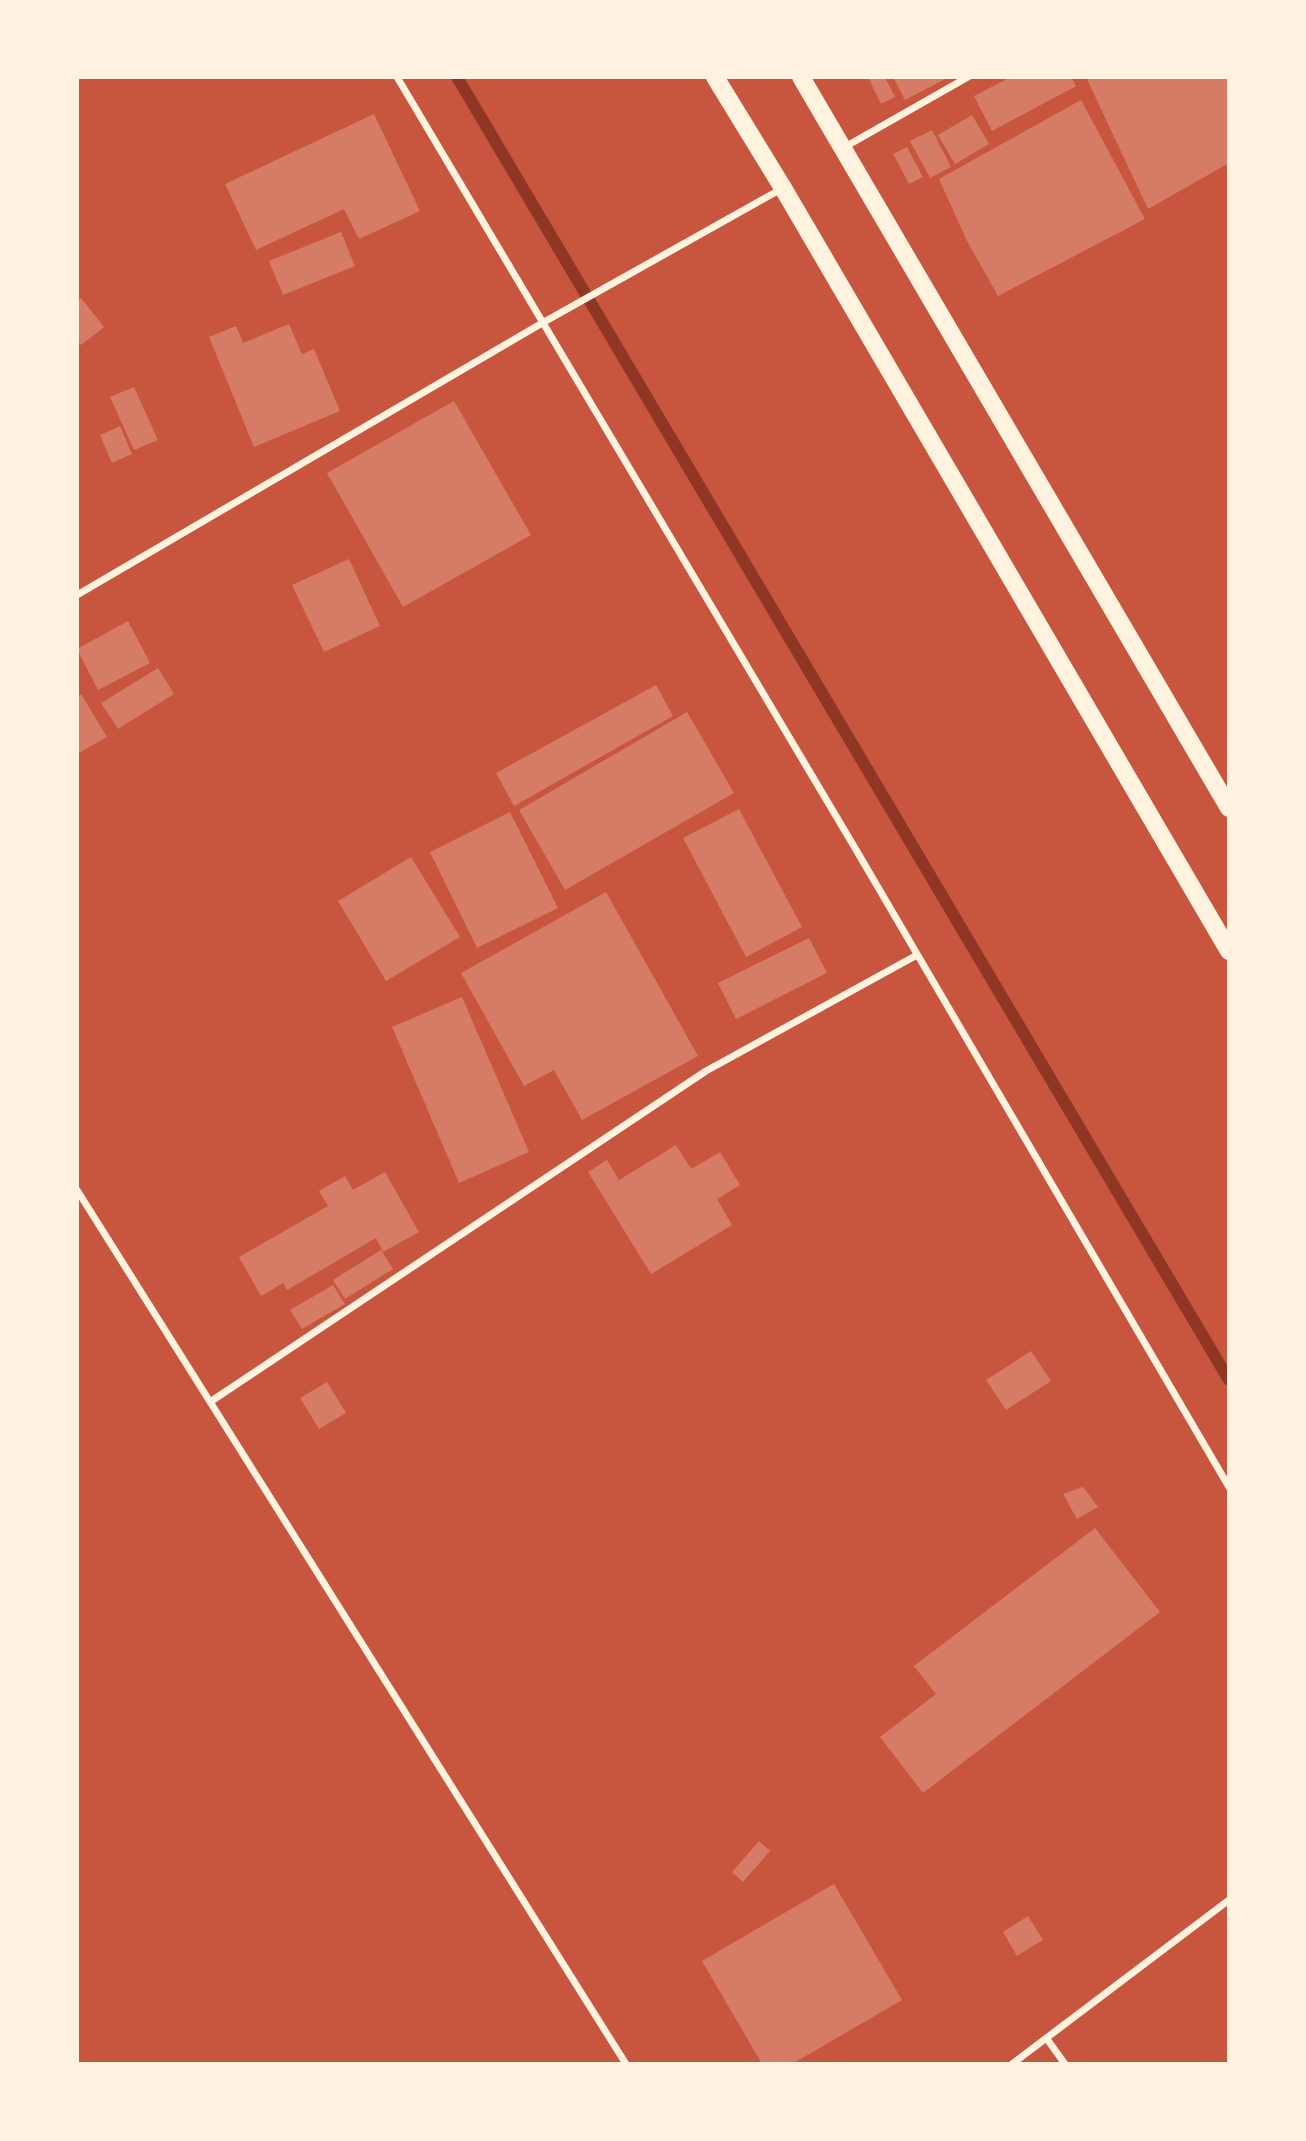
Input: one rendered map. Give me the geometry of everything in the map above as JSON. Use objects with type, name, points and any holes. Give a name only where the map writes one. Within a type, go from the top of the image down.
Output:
[{"type":"main road","points":[[715,77],[783,188],[1229,951]]},
{"type":"main road","points":[[800,77],[1229,808]]},
{"type":"street","points":[[397,77],[1229,1487]]},
{"type":"street","points":[[843,149],[968,77]]},
{"type":"street","points":[[77,595],[544,322],[783,188]]},
{"type":"street","points":[[210,1402],[706,1071],[917,955]]},
{"type":"street","points":[[77,1190],[626,2064]]},
{"type":"street","points":[[1012,2064],[1229,1900]]},
{"type":"street","points":[[1047,2039],[1065,2064]]},
{"type":"building","points":[[868,77],[885,77],[895,97],[881,104]]},
{"type":"building","points":[[893,77],[949,77],[905,100]]},
{"type":"building","points":[[1011,77],[1071,77],[1076,86],[992,131],[974,96]]},
{"type":"building","points":[[1086,77],[1229,77],[1229,163],[1148,209]]},
{"type":"building","points":[[1081,100],[1145,219],[998,296],[967,241],[939,179]]},
{"type":"building","points":[[374,114],[420,211],[359,239],[344,209],[256,250],[225,184]]},
{"type":"building","points":[[972,115],[989,144],[955,164],[938,135]]},
{"type":"building","points":[[932,130],[951,167],[930,178],[910,141]]},
{"type":"building","points":[[907,147],[923,177],[909,184],[893,154]]},
{"type":"building","points":[[341,232],[355,266],[283,295],[269,261]]},
{"type":"building","points":[[81,298],[104,327],[81,345],[77,340],[77,301]]},
{"type":"building","points":[[289,324],[302,354],[314,349],[340,411],[254,447],[209,337],[236,326],[243,343]]},
{"type":"building","points":[[134,387],[158,440],[134,450],[110,397]]},
{"type":"building","points":[[454,401],[531,535],[403,607],[327,473]]},
{"type":"building","points":[[120,426],[132,454],[112,463],[100,435]]},
{"type":"building","points":[[349,559],[380,626],[324,652],[292,585]]},
{"type":"building","points":[[128,621],[150,663],[98,690],[77,649]]},
{"type":"building","points":[[158,668],[174,694],[118,729],[101,703]]},
{"type":"building","points":[[656,685],[673,716],[514,806],[496,773]]},
{"type":"building","points":[[81,694],[107,737],[77,754],[77,697]]},
{"type":"building","points":[[687,712],[734,793],[565,890],[519,810]]},
{"type":"building","points":[[739,809],[802,927],[746,957],[683,838]]},
{"type":"building","points":[[510,812],[558,908],[477,948],[430,852]]},
{"type":"building","points":[[411,857],[460,937],[386,981],[338,901]]},
{"type":"building","points":[[606,892],[698,1056],[582,1120],[554,1070],[524,1086],[461,973]]},
{"type":"building","points":[[809,938],[827,973],[736,1019],[718,983]]},
{"type":"building","points":[[462,997],[529,1152],[459,1183],[392,1027]]},
{"type":"building","points":[[676,1145],[691,1169],[720,1152],[740,1185],[717,1199],[732,1225],[651,1274],[588,1172],[607,1160],[619,1180]]},
{"type":"building","points":[[385,1172],[419,1232],[383,1252],[376,1238],[287,1290],[283,1283],[261,1296],[239,1257],[328,1206],[319,1191],[345,1176],[353,1190]]},
{"type":"building","points":[[381,1250],[393,1269],[345,1299],[333,1280]]},
{"type":"building","points":[[333,1285],[345,1304],[302,1329],[290,1310]]},
{"type":"building","points":[[1031,1351],[1051,1381],[1006,1410],[986,1380]]},
{"type":"building","points":[[327,1382],[346,1413],[319,1429],[300,1398]]},
{"type":"building","points":[[1083,1487],[1098,1507],[1077,1519],[1063,1494]]},
{"type":"building","points":[[1095,1528],[1160,1612],[923,1793],[880,1737],[936,1694],[914,1666]]},
{"type":"building","points":[[759,1841],[770,1851],[743,1882],[732,1872]]},
{"type":"building","points":[[834,1884],[902,2000],[792,2064],[762,2064],[702,1961]]},
{"type":"building","points":[[1028,1916],[1043,1940],[1017,1956],[1003,1932]]},
{"type":"waterway","points":[[457,77],[1229,1380]]}]
